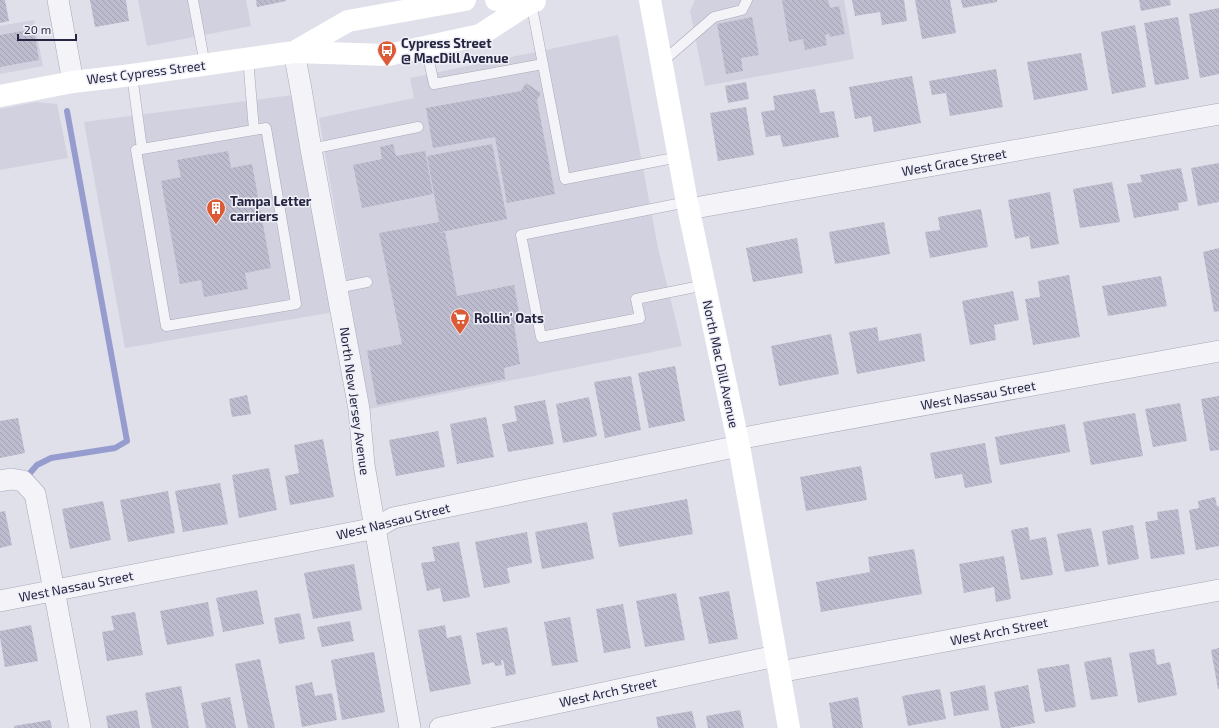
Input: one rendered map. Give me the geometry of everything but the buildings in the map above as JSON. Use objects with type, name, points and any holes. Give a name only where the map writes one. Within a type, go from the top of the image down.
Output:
[{"type":"street","points":[[58,0],[73,82]]},
{"type":"street","name":"West Cypress Street","points":[[294,52],[348,21],[401,6],[466,0]]},
{"type":"street","points":[[496,0],[537,1]]},
{"type":"street","name":"North Mac Dill Avenue","points":[[650,0],[688,205],[738,443],[789,728]]},
{"type":"street","name":"West Cypress Street","points":[[0,96],[73,82],[294,52],[388,55],[480,35],[537,1]]},
{"type":"street","name":"North New Jersey Avenue","points":[[294,52],[302,89],[311,149],[338,288],[359,409],[364,465],[410,728]]},
{"type":"street","name":"West Grace Street","points":[[688,205],[1219,114]]},
{"type":"street","name":"West Nassau Street","points":[[0,601],[376,528],[393,518],[738,443],[1219,351]]},
{"type":"street","points":[[0,482],[11,479],[23,481],[35,494],[80,728]]},
{"type":"street","name":"West Arch Street","points":[[440,728],[777,664],[1219,590]]},
{"type":"lane","points":[[193,0],[206,65]]},
{"type":"lane","points":[[662,62],[714,17],[742,10],[747,0]]},
{"type":"lane","points":[[537,1],[542,64],[565,179],[679,157]]},
{"type":"lane","points":[[426,47],[434,84],[542,64]]},
{"type":"lane","points":[[248,58],[254,130]]},
{"type":"lane","points":[[132,75],[142,149]]},
{"type":"lane","points":[[311,149],[418,126]]},
{"type":"lane","points":[[266,128],[296,304],[166,326],[136,150],[142,149],[266,128]]},
{"type":"lane","points":[[688,205],[521,235],[541,337],[640,318],[636,299],[705,285]]},
{"type":"lane","points":[[338,288],[367,282]]},
{"type":"shaded area","points":[[138,0],[246,0],[251,26],[147,46]]},
{"type":"shaded area","points":[[695,0],[844,0],[854,59],[705,86],[690,11]]},
{"type":"shaded area","points":[[34,20],[43,66],[0,74],[0,26]]},
{"type":"shaded area","points":[[618,35],[658,248],[682,346],[369,409],[319,118],[414,98],[410,78]]},
{"type":"shaded area","points":[[293,95],[334,312],[125,348],[84,122]]},
{"type":"shaded area","points":[[36,102],[57,104],[68,158],[0,170],[0,109]]},
{"type":"waterway","points":[[30,473],[37,465],[51,458],[115,448],[127,441],[67,111]]},
{"type":"place","name":"Cypress Street @ MacDill Avenue","points":[[387,67]]},
{"type":"place","name":"Tampa Letter carriers","points":[[216,225]]},
{"type":"place","name":"Rollin' Oats","points":[[460,335]]}]
